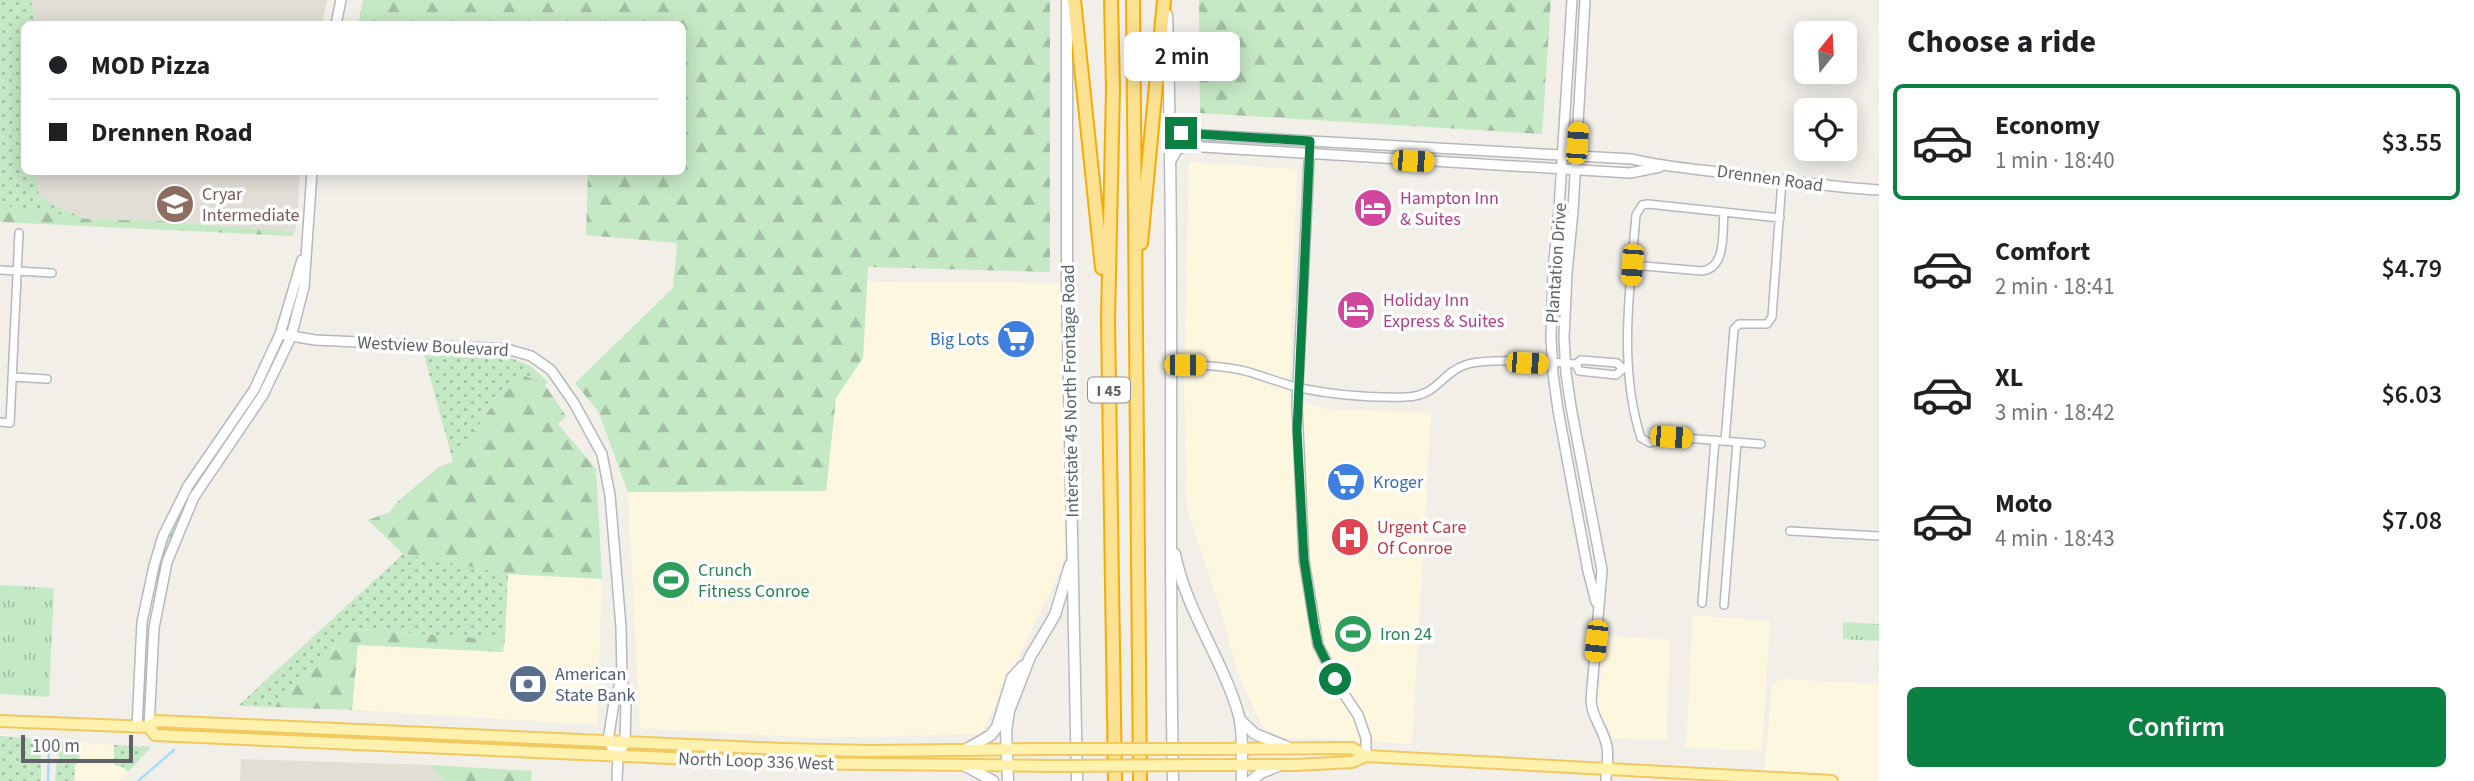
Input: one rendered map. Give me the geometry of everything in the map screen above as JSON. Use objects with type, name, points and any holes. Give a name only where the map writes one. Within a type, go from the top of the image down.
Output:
[{"type":"highway","points":[[1074,0],[1108,320]]},
{"type":"highway","name":"I 45","points":[[1111,0],[1108,320],[1115,781]]},
{"type":"highway","name":"I 45","points":[[1133,0],[1140,781]]},
{"type":"highway","points":[[1134,313],[1166,0]]},
{"type":"main road","name":"Interstate 45 North Frontage Road","points":[[1067,0],[1067,285],[1077,781]]},
{"type":"main road","points":[[1166,0],[1170,118],[1173,781]]},
{"type":"main road","points":[[1171,533],[1179,573],[1194,613],[1229,685],[1240,720],[1242,781]]},
{"type":"main road","points":[[1008,781],[1006,731],[1009,711],[1030,657],[1055,615],[1065,589],[1074,551]]},
{"type":"main road","points":[[964,751],[991,735],[997,727],[1012,678],[1030,657]]},
{"type":"main road","points":[[1240,720],[1255,734],[1287,748]]},
{"type":"main road","name":"North Loop 336 West","points":[[0,721],[149,727],[156,721],[793,749],[964,751],[1352,748],[1366,756]]},
{"type":"main road","name":"North Loop 336 West","points":[[149,727],[155,735],[794,763],[1007,767],[1284,765],[1352,762],[1366,756],[1831,781]]},
{"type":"main road","points":[[406,746],[408,733]]},
{"type":"main road","points":[[963,765],[993,781]]},
{"type":"main road","points":[[1251,781],[1261,773],[1284,765]]},
{"type":"street","points":[[337,21],[341,0]]},
{"type":"street","name":"Plantation Drive","points":[[1572,0],[1553,272],[1552,364],[1588,572],[1598,607]]},
{"type":"street","name":"Plantation Drive","points":[[1585,0],[1567,273],[1566,363],[1571,407],[1602,570],[1591,704],[1592,715],[1604,734],[1608,749],[1606,781]]},
{"type":"street","name":"Drennen Road","points":[[1170,118],[1176,130],[1186,134],[1632,159],[1661,167]]},
{"type":"street","points":[[1310,141],[1297,430],[1303,542],[1316,636],[1340,688],[1358,715],[1366,738],[1366,756]]},
{"type":"street","name":"Drennen Road","points":[[1170,162],[1177,150],[1186,146],[1630,173],[1661,167],[1692,168],[1819,186],[1879,190]]},
{"type":"street","points":[[136,727],[142,622],[153,566],[163,536],[188,486],[262,395],[291,337],[304,287],[312,175]]},
{"type":"street","points":[[1725,441],[1733,332],[1740,324],[1763,325],[1772,317],[1782,180]]},
{"type":"street","points":[[1761,444],[1671,437],[1650,443],[1641,438],[1625,368],[1636,215],[1642,205],[1780,218]]},
{"type":"street","points":[[1632,265],[1710,270],[1717,265],[1720,257],[1724,212]]},
{"type":"street","points":[[0,422],[10,423],[19,233]]},
{"type":"street","points":[[149,727],[153,628],[167,562],[194,497],[237,424],[280,334],[305,249]]},
{"type":"street","points":[[0,270],[51,273]]},
{"type":"street","name":"Westview Boulevard","points":[[280,334],[315,340],[507,349],[531,356],[551,370],[574,403],[602,454],[610,495],[621,627],[622,678],[626,702],[625,742],[618,756],[617,781]]},
{"type":"street","points":[[1170,365],[1226,367],[1299,387],[1408,397],[1427,393],[1455,369],[1489,361],[1576,364],[1581,360],[1617,363],[1625,368]]},
{"type":"street","points":[[1599,373],[1600,362]]},
{"type":"street","points":[[1576,364],[1580,372],[1616,375],[1625,368]]},
{"type":"street","points":[[12,377],[47,379]]},
{"type":"street","points":[[1702,603],[1715,440]]},
{"type":"street","points":[[1724,605],[1737,442]]},
{"type":"street","points":[[1790,531],[1879,536]]},
{"type":"street","name":"Westview Boulevard","points":[[608,741],[614,702],[622,678]]},
{"type":"street","points":[[608,741],[618,756]]},
{"type":"shaded area","points":[[31,0],[327,0],[323,21],[35,21]]},
{"type":"shaded area","points":[[1189,162],[1297,169],[1289,398],[1326,409],[1431,413],[1412,744],[1282,737],[1263,728],[1238,673],[1187,508],[1184,388]]},
{"type":"shaded area","name":"Cryar Intermediate","points":[[300,175],[297,222],[295,232],[158,221],[87,219],[39,197],[37,177]]},
{"type":"shaded area","points":[[867,282],[1060,283],[1066,553],[1056,580],[981,734],[814,738],[640,728],[628,492],[826,490],[836,398],[863,358]]},
{"type":"shaded area","points":[[508,574],[602,579],[597,725],[352,710],[357,645],[503,652]]},
{"type":"shaded area","points":[[1693,615],[1770,621],[1762,751],[1686,748]]},
{"type":"shaded area","points":[[1606,636],[1670,640],[1666,740],[1614,738],[1596,709]]},
{"type":"shaded area","points":[[1780,679],[1879,684],[1879,781],[1764,781],[1772,685]]},
{"type":"shaded area","points":[[80,742],[114,745],[114,765],[123,767],[128,772],[118,781],[76,781],[75,765],[79,762]]},
{"type":"shaded area","points":[[241,759],[430,765],[444,781],[240,781]]},
{"type":"green space","points":[[0,0],[31,0],[35,21],[21,21],[21,175],[38,175],[39,197],[87,219],[0,205]]},
{"type":"green space","points":[[363,0],[1050,0],[1050,272],[868,267],[863,358],[836,398],[826,491],[628,492],[598,411],[575,383],[673,288],[677,243],[586,235],[588,175],[686,175],[686,21],[359,21]]},
{"type":"green space","points":[[1199,0],[1551,0],[1542,134],[1200,113]]},
{"type":"green space","points":[[0,205],[87,219],[158,221],[295,232],[292,236],[0,222]]},
{"type":"green space","points":[[424,355],[509,357],[532,367],[548,382],[545,385],[524,377],[491,408],[464,446],[451,454]]},
{"type":"green space","points":[[525,376],[545,385],[566,416],[558,424],[596,469],[602,579],[508,574],[403,554],[368,520],[390,512],[398,501],[439,467],[453,462],[451,454],[464,446],[491,408]]},
{"type":"green space","points":[[229,436],[188,502],[153,591],[161,553],[180,508],[205,466]]},
{"type":"green space","points":[[403,554],[508,574],[505,640],[355,629],[272,707],[238,706]]},
{"type":"green space","points":[[0,585],[54,588],[49,697],[0,694]]},
{"type":"green space","points":[[1843,622],[1879,624],[1879,641],[1843,639]]},
{"type":"green space","points":[[355,629],[505,640],[503,652],[358,645],[352,710],[272,707]]},
{"type":"green space","points":[[0,736],[80,743],[74,781],[55,781],[57,759],[60,759],[60,756],[57,755],[56,745],[45,743],[38,754],[41,756],[41,781],[0,781]]},
{"type":"green space","points":[[114,745],[151,747],[128,772],[123,767],[114,765]]},
{"type":"green space","points":[[430,765],[532,771],[531,781],[444,781]]},
{"type":"waterway","points":[[48,781],[49,747]]},
{"type":"waterway","points":[[138,781],[174,750]]},
{"type":"place","name":"Cryar Intermediate","points":[[175,204]]},
{"type":"place","name":"Hampton Inn & Suites","points":[[1373,208]]},
{"type":"place","name":"Holiday Inn Express & Suites","points":[[1356,310]]},
{"type":"place","name":"Big Lots","points":[[1016,339]]},
{"type":"place","name":"Kroger","points":[[1346,482]]},
{"type":"place","name":"Urgent Care Of Conroe","points":[[1350,537]]},
{"type":"place","name":"Crunch Fitness Conroe","points":[[671,580]]},
{"type":"place","name":"Iron 24","points":[[1353,634]]},
{"type":"place","name":"American State Bank","points":[[528,684]]},
{"type":"route","points":[[1181,133],[1310,141],[1297,430],[1304,560],[1318,645],[1335,679]]}]
